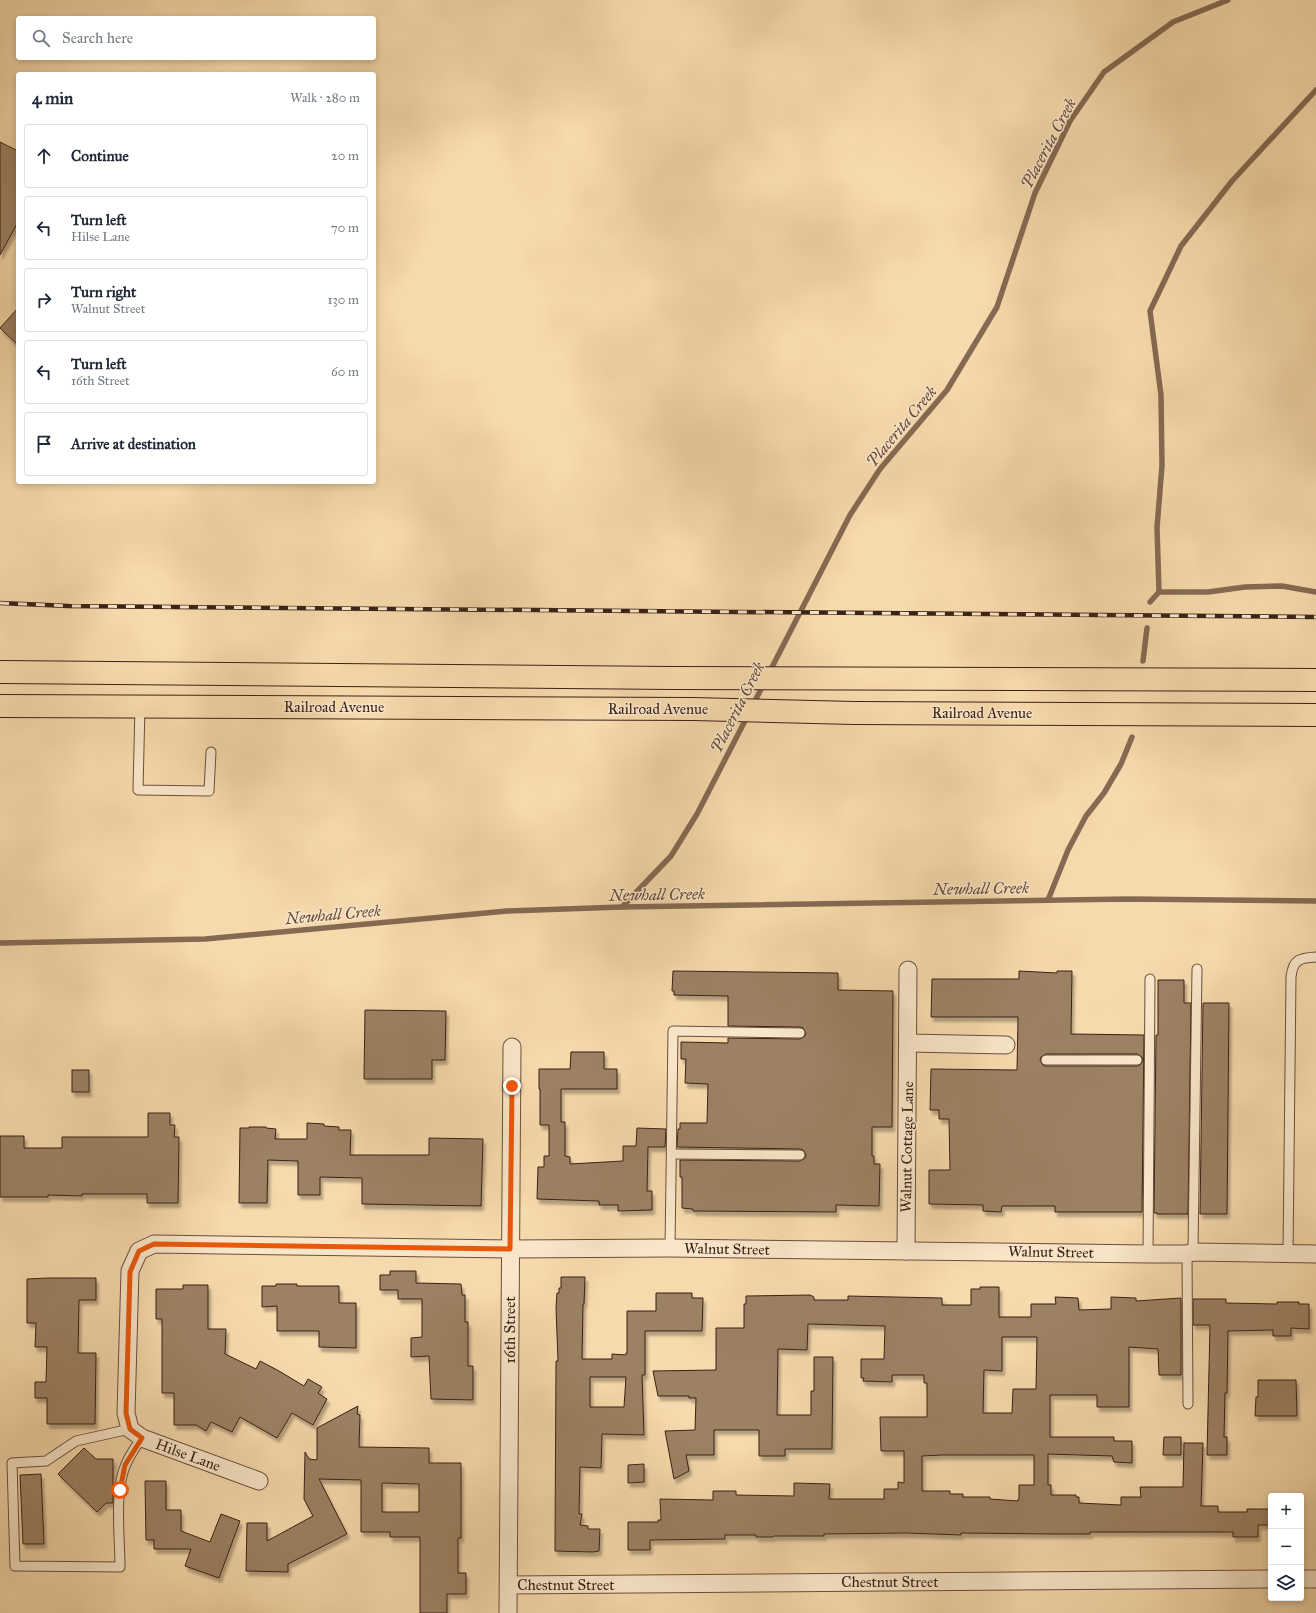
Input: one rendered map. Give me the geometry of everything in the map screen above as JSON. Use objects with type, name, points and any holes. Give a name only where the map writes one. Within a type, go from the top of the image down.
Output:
[{"type":"main road","name":"Railroad Avenue","points":[[0,672],[820,679],[1316,680]]},
{"type":"main road","name":"Railroad Avenue","points":[[0,706],[693,709],[862,713],[1316,715]]},
{"type":"street","name":"Walnut Cottage Lane","points":[[906,1251],[908,970]]},
{"type":"street","points":[[908,1043],[1006,1045]]},
{"type":"street","name":"16th Street","points":[[508,1613],[512,1047]]},
{"type":"street","name":"Walnut Street","points":[[136,1434],[126,1413],[130,1272],[139,1251],[154,1244],[510,1249],[670,1248],[1148,1254],[1316,1254]]},
{"type":"street","name":"Hilse Lane","points":[[136,1434],[259,1481]]},
{"type":"street","name":"Chestnut Street","points":[[509,1585],[1268,1579]]},
{"type":"street","points":[[1304,1579],[1316,1579]]},
{"type":"lane","points":[[140,706],[138,790],[209,791],[210,752]]},
{"type":"lane","points":[[1288,1254],[1291,977],[1292,968],[1296,962],[1303,958],[1316,957]]},
{"type":"lane","points":[[1188,1404],[1197,969]]},
{"type":"lane","points":[[1148,1254],[1150,979]]},
{"type":"lane","points":[[670,1248],[673,1031],[800,1034]]},
{"type":"lane","points":[[1046,1060],[1137,1060]]},
{"type":"lane","points":[[672,1154],[800,1155]]},
{"type":"lane","points":[[136,1434],[121,1479],[119,1497],[120,1567],[15,1566],[12,1463],[46,1461],[76,1441],[136,1434]]},
{"type":"building","points":[[0,142],[16,150],[16,226],[0,255]]},
{"type":"building","points":[[16,310],[16,343],[0,328]]},
{"type":"building","points":[[673,971],[838,973],[838,990],[893,991],[892,1127],[872,1127],[872,1156],[874,1156],[874,1164],[880,1164],[879,1206],[836,1205],[836,1212],[693,1211],[693,1209],[682,1208],[682,1177],[680,1177],[680,1160],[800,1161],[805,1158],[806,1155],[803,1150],[800,1149],[677,1147],[678,1129],[680,1129],[680,1123],[707,1123],[708,1084],[685,1083],[686,1059],[681,1059],[681,1042],[728,1043],[728,1038],[800,1039],[805,1036],[806,1033],[803,1028],[800,1027],[728,1026],[728,996],[674,995],[674,991],[672,991]]},
{"type":"building","points":[[1019,971],[1057,973],[1057,971],[1072,971],[1071,1034],[1144,1035],[1142,1212],[1055,1212],[1055,1206],[1002,1206],[1001,1212],[983,1211],[983,1205],[929,1204],[929,1170],[950,1170],[949,1119],[939,1119],[939,1110],[930,1110],[931,1069],[1017,1070],[1018,1017],[931,1017],[932,979],[1019,979]],"holes":[[[1046,1054],[1137,1054],[1142,1057],[1143,1060],[1140,1065],[1137,1066],[1046,1066],[1043,1065],[1040,1060],[1041,1057]]]},
{"type":"building","points":[[1158,980],[1184,980],[1184,1003],[1191,1003],[1188,1214],[1154,1213]]},
{"type":"building","points":[[1203,1003],[1229,1003],[1227,1214],[1200,1214]]},
{"type":"building","points":[[365,1010],[446,1011],[445,1060],[432,1060],[432,1079],[364,1079]]},
{"type":"building","points":[[571,1052],[604,1052],[604,1069],[617,1069],[617,1089],[561,1089],[561,1122],[565,1122],[565,1156],[570,1157],[570,1164],[623,1161],[623,1146],[636,1146],[637,1128],[666,1129],[665,1147],[648,1147],[647,1191],[652,1191],[652,1210],[618,1211],[618,1205],[599,1205],[599,1201],[537,1199],[538,1167],[544,1167],[544,1156],[549,1156],[549,1125],[540,1125],[539,1069],[570,1069]]},
{"type":"building","points":[[72,1070],[89,1070],[89,1092],[72,1092]]},
{"type":"building","points":[[148,1113],[170,1113],[170,1125],[175,1125],[174,1137],[179,1137],[178,1203],[147,1203],[147,1194],[82,1194],[82,1196],[48,1195],[48,1197],[0,1197],[0,1136],[24,1136],[24,1148],[62,1148],[62,1137],[148,1137]]},
{"type":"building","points":[[307,1123],[339,1127],[339,1130],[351,1130],[350,1155],[429,1155],[429,1138],[483,1139],[481,1206],[362,1204],[362,1178],[320,1177],[320,1195],[298,1195],[298,1161],[268,1160],[267,1203],[239,1203],[240,1128],[266,1127],[276,1129],[275,1139],[307,1139]]},
{"type":"building","points":[[390,1271],[416,1271],[416,1283],[461,1284],[462,1295],[465,1295],[465,1322],[468,1322],[468,1366],[473,1366],[473,1400],[431,1399],[429,1356],[411,1357],[411,1338],[422,1337],[422,1299],[398,1299],[398,1290],[380,1290],[380,1275],[390,1275]]},
{"type":"building","points":[[561,1277],[585,1277],[582,1359],[612,1359],[612,1354],[626,1355],[627,1311],[656,1311],[656,1293],[692,1293],[692,1298],[703,1298],[702,1331],[645,1331],[645,1375],[642,1375],[644,1435],[602,1434],[601,1468],[580,1467],[579,1514],[582,1514],[580,1525],[588,1526],[588,1529],[600,1529],[599,1551],[593,1552],[555,1551],[556,1361],[558,1361],[556,1308],[557,1293],[559,1293],[559,1288],[561,1288]],"holes":[[[590,1377],[626,1377],[624,1407],[590,1407]]]},
{"type":"building","points":[[96,1278],[96,1300],[79,1300],[78,1353],[96,1353],[95,1424],[47,1424],[47,1398],[35,1398],[35,1382],[46,1382],[47,1347],[35,1347],[36,1323],[27,1323],[27,1279]]},
{"type":"building","points":[[276,1284],[297,1284],[297,1286],[339,1286],[339,1303],[356,1303],[356,1348],[319,1347],[319,1331],[277,1331],[277,1306],[262,1307],[262,1286],[276,1286]]},
{"type":"building","points":[[183,1285],[208,1285],[208,1329],[226,1329],[225,1354],[256,1369],[260,1361],[304,1386],[308,1379],[322,1387],[318,1393],[327,1399],[313,1425],[292,1413],[277,1438],[240,1417],[232,1432],[211,1422],[206,1431],[196,1425],[174,1425],[174,1393],[162,1393],[162,1319],[156,1319],[156,1289],[183,1289]]},
{"type":"building","points":[[980,1287],[999,1287],[999,1317],[1031,1317],[1031,1304],[1056,1304],[1055,1297],[1078,1298],[1079,1310],[1111,1309],[1111,1297],[1136,1298],[1136,1301],[1181,1298],[1181,1375],[1159,1375],[1158,1349],[1129,1347],[1129,1407],[1097,1407],[1097,1395],[1050,1395],[1050,1437],[1114,1437],[1114,1441],[1132,1441],[1132,1463],[1114,1462],[1112,1456],[1048,1454],[1048,1485],[1051,1485],[1051,1495],[1076,1495],[1076,1497],[1079,1497],[1079,1503],[1121,1505],[1121,1497],[1141,1497],[1140,1487],[1183,1487],[1184,1443],[1203,1443],[1201,1506],[1218,1506],[1218,1512],[1247,1512],[1247,1509],[1268,1509],[1268,1525],[1258,1525],[1258,1537],[1233,1537],[1233,1532],[1090,1532],[1090,1534],[961,1533],[961,1535],[906,1533],[824,1534],[824,1536],[773,1537],[756,1537],[756,1535],[725,1535],[725,1539],[650,1540],[650,1550],[628,1550],[628,1522],[658,1522],[658,1520],[661,1520],[660,1499],[713,1500],[713,1491],[736,1491],[736,1495],[794,1496],[794,1483],[830,1484],[829,1499],[884,1499],[884,1489],[898,1489],[898,1482],[904,1483],[904,1451],[881,1451],[880,1417],[927,1417],[927,1383],[924,1383],[924,1375],[892,1375],[892,1382],[863,1381],[864,1378],[861,1378],[861,1359],[884,1359],[885,1326],[808,1324],[807,1350],[778,1349],[777,1415],[811,1415],[811,1391],[814,1391],[814,1357],[833,1357],[832,1449],[785,1449],[785,1456],[759,1456],[759,1430],[714,1430],[714,1455],[686,1455],[689,1471],[674,1479],[665,1431],[695,1430],[696,1398],[689,1398],[689,1396],[658,1396],[653,1371],[716,1370],[716,1328],[744,1328],[744,1304],[746,1304],[746,1296],[810,1295],[814,1297],[814,1300],[848,1300],[848,1296],[942,1298],[942,1305],[971,1305],[971,1289],[980,1289]],"holes":[[[1002,1337],[1037,1337],[1036,1389],[1013,1389],[1012,1413],[983,1413],[984,1370],[1002,1371]],[[1034,1455],[1034,1485],[1019,1485],[1018,1501],[990,1499],[990,1497],[963,1497],[963,1494],[950,1494],[950,1491],[922,1491],[922,1456]]]},
{"type":"building","points":[[1193,1299],[1226,1299],[1226,1303],[1277,1304],[1277,1302],[1299,1302],[1299,1304],[1309,1304],[1309,1329],[1291,1328],[1291,1336],[1273,1336],[1273,1330],[1228,1331],[1227,1393],[1225,1393],[1224,1437],[1227,1437],[1227,1455],[1207,1455],[1210,1325],[1193,1325]]},
{"type":"building","points":[[1258,1380],[1296,1380],[1297,1416],[1255,1416],[1256,1397],[1258,1397]]},
{"type":"building","points":[[358,1406],[357,1414],[360,1415],[359,1447],[429,1448],[429,1463],[461,1463],[461,1538],[458,1538],[458,1573],[466,1573],[466,1594],[447,1594],[447,1613],[420,1613],[420,1537],[390,1537],[390,1532],[361,1532],[361,1480],[319,1479],[347,1534],[288,1564],[288,1572],[246,1571],[247,1523],[267,1523],[267,1541],[313,1516],[304,1499],[305,1452],[309,1459],[317,1460],[317,1428]],"holes":[[[382,1483],[419,1484],[419,1512],[382,1512]]]},
{"type":"building","points":[[1164,1437],[1181,1437],[1181,1455],[1163,1455]]},
{"type":"building","points":[[84,1448],[96,1459],[113,1459],[113,1503],[106,1503],[97,1512],[58,1474]]},
{"type":"building","points":[[644,1464],[644,1482],[628,1483],[628,1465]]},
{"type":"building","points":[[41,1474],[44,1544],[23,1544],[20,1475]]},
{"type":"building","points":[[145,1481],[166,1481],[166,1510],[181,1510],[181,1531],[210,1542],[221,1514],[240,1521],[219,1578],[185,1566],[191,1549],[154,1549],[154,1540],[146,1540]]},
{"type":"waterway","name":"Placerita Creek","points":[[769,673],[850,515],[880,469],[947,390],[997,307],[1035,193],[1070,121],[1104,72],[1173,22],[1228,0]]},
{"type":"waterway","points":[[1159,592],[1157,528],[1162,465],[1161,395],[1150,311],[1181,246],[1232,181],[1316,90]]},
{"type":"waterway","points":[[1150,602],[1159,592],[1208,592],[1245,587],[1282,586],[1316,592]]},
{"type":"waterway","points":[[1143,661],[1147,628]]},
{"type":"waterway","name":"Placerita Creek","points":[[753,705],[764,683]]},
{"type":"waterway","name":"Placerita Creek","points":[[622,907],[671,856],[697,814],[748,715]]},
{"type":"waterway","points":[[1048,900],[1068,850],[1086,816],[1104,793],[1121,764],[1132,737]]},
{"type":"waterway","name":"Newhall Creek","points":[[0,943],[205,939],[507,911],[622,907],[1127,899],[1316,901]]},
{"type":"railway","points":[[0,603],[69,606],[1316,617]]},
{"type":"route","points":[[120,1490],[125,1465],[142,1438],[130,1429],[126,1413],[130,1272],[139,1251],[154,1244],[510,1249],[512,1086]]}]
